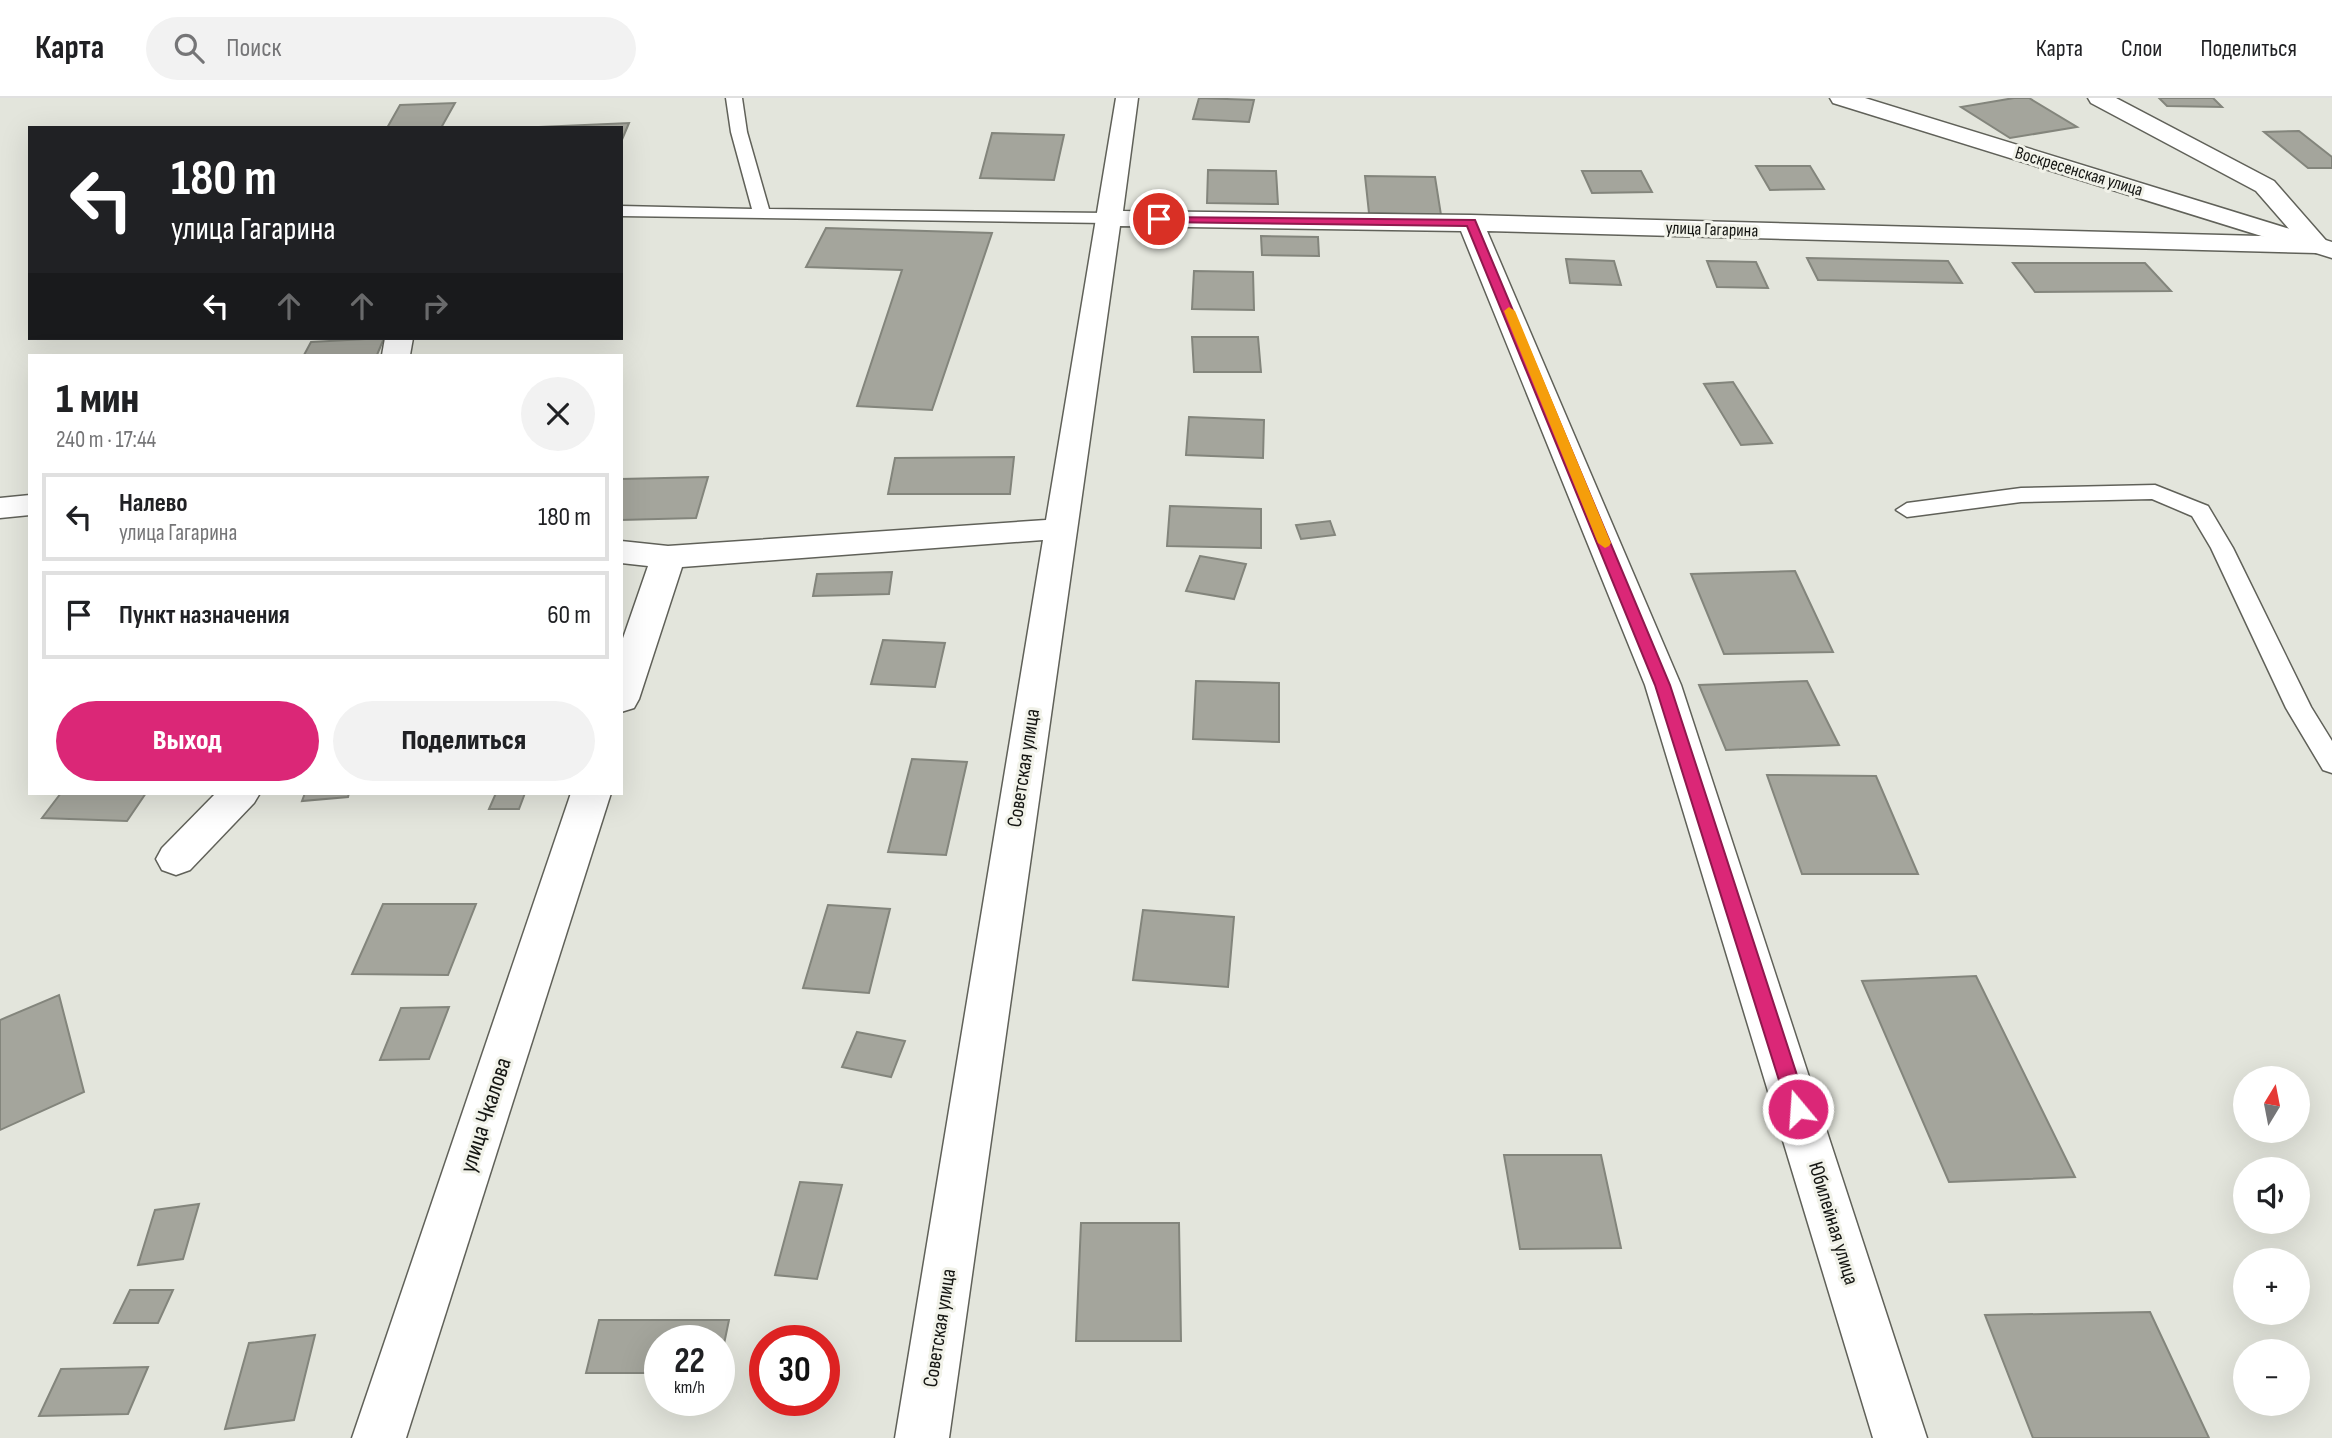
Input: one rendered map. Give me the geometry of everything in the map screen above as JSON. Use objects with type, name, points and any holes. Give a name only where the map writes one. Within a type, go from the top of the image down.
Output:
[{"type":"street","name":"Советская улица","points":[[922,1438],[1127,98]]},
{"type":"street","name":"Воскресенская улица","points":[[1841,98],[2327,247]]},
{"type":"street","points":[[2099,98],[2265,186],[2327,247]]},
{"type":"street","name":"улица Гагарина","points":[[1107,218],[1471,223],[2327,247]]},
{"type":"street","name":"Юбилейная улица","points":[[1471,223],[1663,685],[1900,1438]]},
{"type":"street","points":[[0,508],[28,505]]},
{"type":"street","points":[[623,552],[668,557],[1059,529]]},
{"type":"street","points":[[623,693],[668,557]]},
{"type":"street","points":[[176,859],[238,795]]},
{"type":"street","name":"улица Чкалова","points":[[379,1438],[589,795]]},
{"type":"lane","points":[[734,98],[738,132],[762,214]]},
{"type":"lane","points":[[623,211],[1107,218]]},
{"type":"lane","points":[[1907,510],[2021,495],[2155,492],[2200,511],[2222,548],[2299,708],[2332,763]]},
{"type":"building","points":[[1199,98],[1254,100],[1249,122],[1193,119]]},
{"type":"building","points":[[2029,98],[2077,127],[2010,138],[1961,107]]},
{"type":"building","points":[[2159,98],[2213,98],[2222,107],[2167,106]]},
{"type":"building","points":[[455,103],[442,126],[388,126],[400,105]]},
{"type":"building","points":[[629,123],[623,137],[623,126],[561,126]]},
{"type":"building","points":[[2299,131],[2332,157],[2332,168],[2308,168],[2264,132]]},
{"type":"building","points":[[992,133],[1064,135],[1054,180],[980,178]]},
{"type":"building","points":[[1756,166],[1810,166],[1824,189],[1770,190]]},
{"type":"building","points":[[1208,170],[1276,171],[1278,204],[1207,203]]},
{"type":"building","points":[[1582,171],[1641,171],[1652,192],[1592,193]]},
{"type":"building","points":[[1365,176],[1435,177],[1441,215],[1369,213]]},
{"type":"building","points":[[826,228],[992,233],[932,410],[857,406],[902,270],[806,267]]},
{"type":"building","points":[[1261,236],[1318,237],[1319,256],[1262,255]]},
{"type":"building","points":[[1807,258],[1948,261],[1962,283],[1818,280]]},
{"type":"building","points":[[1566,259],[1614,261],[1621,285],[1570,283]]},
{"type":"building","points":[[1707,261],[1756,262],[1768,288],[1717,287]]},
{"type":"building","points":[[2013,263],[2145,263],[2171,291],[2035,292]]},
{"type":"building","points":[[1194,271],[1253,272],[1254,310],[1192,309]]},
{"type":"building","points":[[1192,337],[1258,337],[1261,372],[1194,372]]},
{"type":"building","points":[[383,340],[377,354],[305,354],[311,342]]},
{"type":"building","points":[[1733,382],[1772,443],[1741,445],[1704,384]]},
{"type":"building","points":[[1189,417],[1264,420],[1263,458],[1186,455]]},
{"type":"building","points":[[1014,457],[1010,494],[888,494],[895,458]]},
{"type":"building","points":[[708,477],[696,518],[623,520],[623,479]]},
{"type":"building","points":[[1170,506],[1261,509],[1261,548],[1167,546]]},
{"type":"building","points":[[1330,521],[1335,535],[1301,539],[1296,525]]},
{"type":"building","points":[[1200,556],[1246,564],[1234,599],[1186,591]]},
{"type":"building","points":[[1795,571],[1833,652],[1724,654],[1691,574]]},
{"type":"building","points":[[892,572],[889,594],[813,596],[817,574]]},
{"type":"building","points":[[883,640],[945,643],[935,687],[871,684]]},
{"type":"building","points":[[1196,681],[1279,683],[1279,742],[1193,739]]},
{"type":"building","points":[[1807,681],[1839,745],[1726,750],[1699,685]]},
{"type":"building","points":[[912,759],[967,762],[946,855],[888,852]]},
{"type":"building","points":[[1767,775],[1876,776],[1918,874],[1802,874]]},
{"type":"building","points":[[59,795],[145,795],[127,821],[42,818]]},
{"type":"building","points":[[304,795],[348,795],[348,797],[302,801]]},
{"type":"building","points":[[495,795],[524,795],[519,809],[489,809]]},
{"type":"building","points":[[383,904],[476,904],[448,975],[352,974]]},
{"type":"building","points":[[828,905],[890,909],[869,993],[803,988]]},
{"type":"building","points":[[1143,910],[1234,917],[1228,987],[1133,980]]},
{"type":"building","points":[[1976,976],[2075,1177],[1949,1182],[1862,981]]},
{"type":"building","points":[[59,995],[84,1092],[0,1130],[0,1020]]},
{"type":"building","points":[[449,1007],[429,1059],[380,1060],[401,1008]]},
{"type":"building","points":[[857,1032],[905,1041],[891,1077],[842,1067]]},
{"type":"building","points":[[1504,1155],[1601,1155],[1621,1248],[1520,1249]]},
{"type":"building","points":[[800,1182],[842,1185],[817,1279],[775,1275]]},
{"type":"building","points":[[199,1204],[183,1259],[138,1265],[155,1210]]},
{"type":"building","points":[[1081,1223],[1179,1223],[1181,1341],[1076,1341]]},
{"type":"building","points":[[130,1290],[173,1290],[158,1323],[114,1323]]},
{"type":"building","points":[[2150,1312],[2209,1438],[2033,1438],[1985,1315]]},
{"type":"building","points":[[599,1320],[729,1320],[728,1325],[644,1325],[644,1373],[586,1373]]},
{"type":"building","points":[[315,1335],[294,1420],[225,1429],[249,1343]]},
{"type":"building","points":[[148,1367],[128,1414],[39,1416],[61,1369]]},
{"type":"slow traffic","points":[[1509,311],[1605,543]]},
{"type":"route","points":[[1159,219],[1471,223],[1663,685],[1798,1109]]}]
